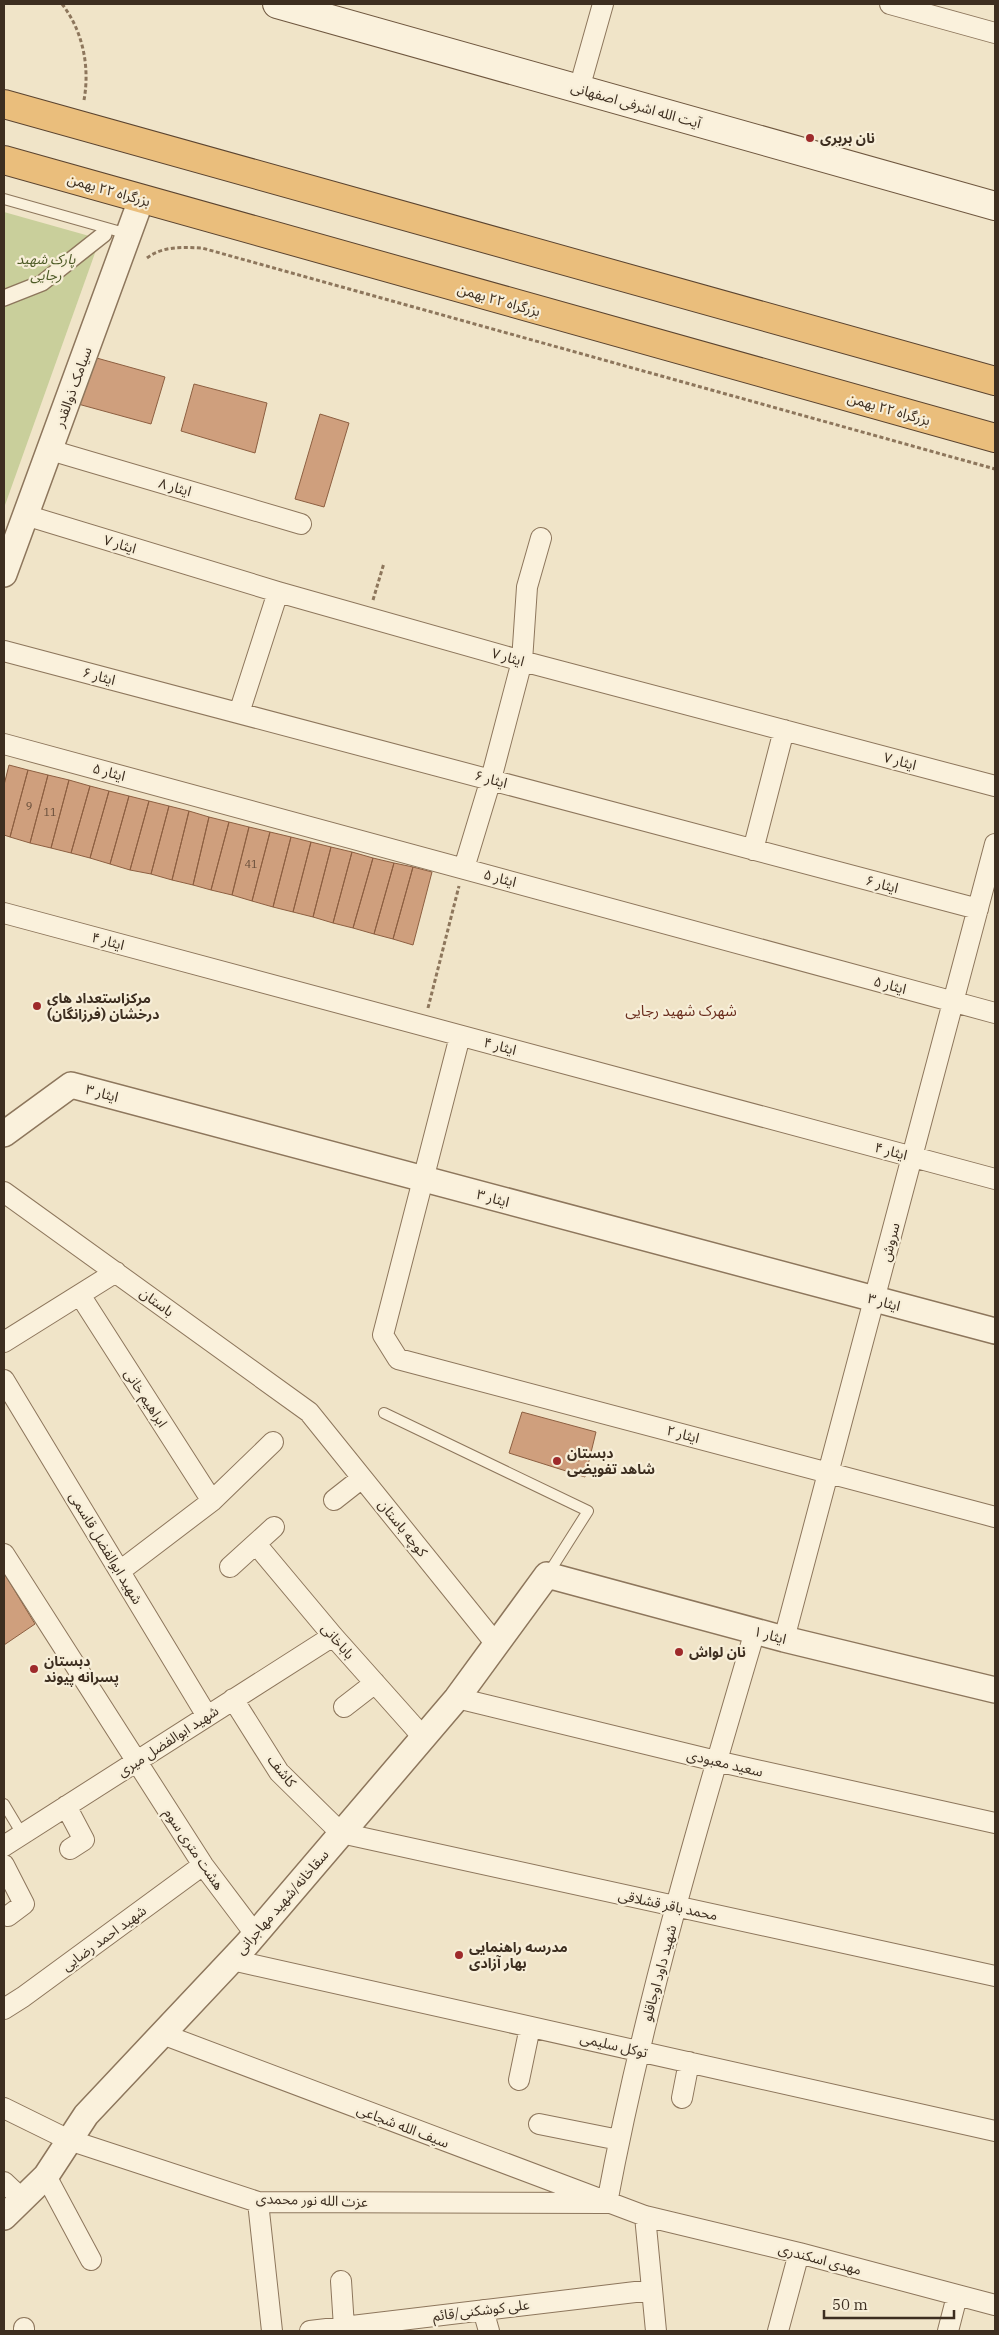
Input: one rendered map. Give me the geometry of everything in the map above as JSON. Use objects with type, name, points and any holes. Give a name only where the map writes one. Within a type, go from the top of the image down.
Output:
[{"type":"highway","points":[[4,104],[995,381]]},
{"type":"highway","name":"بزرگراه ۲۲ بهمن","points":[[4,160],[141,200],[995,438]]},
{"type":"main road","name":"آیت الله اشرفی اصفهانی","points":[[277,4],[305,8],[579,89],[995,206]]},
{"type":"street","points":[[579,89],[603,4]]},
{"type":"street","points":[[890,4],[995,33]]},
{"type":"street","name":"سیامک ذوالقدر","points":[[4,574],[141,200]]},
{"type":"street","points":[[4,298],[42,284],[104,234]]},
{"type":"street","name":"ایثار ۸","points":[[50,450],[301,524]]},
{"type":"street","name":"ایثار ۷","points":[[25,515],[278,592],[522,661],[995,786]]},
{"type":"street","points":[[464,868],[491,779],[522,661],[527,587],[541,538]]},
{"type":"street","points":[[238,713],[278,592]]},
{"type":"street","name":"ایثار ۶","points":[[4,651],[978,909]]},
{"type":"street","points":[[753,850],[784,730]]},
{"type":"street","name":"ایثار ۵","points":[[4,744],[995,1013]]},
{"type":"street","name":"سروش","points":[[784,1639],[995,844]]},
{"type":"street","name":"ایثار ۴","points":[[4,913],[995,1180]]},
{"type":"street","points":[[423,1179],[460,1036]]},
{"type":"street","name":"ایثار ۳","points":[[4,1134],[71,1085],[995,1331]]},
{"type":"street","name":"ایثار ۲","points":[[423,1179],[383,1335],[398,1359],[995,1517]]},
{"type":"street","name":"باستان","points":[[4,1192],[309,1412]]},
{"type":"street","points":[[4,1342],[116,1272]]},
{"type":"street","name":"ابراهیم خانی","points":[[80,1295],[212,1501]]},
{"type":"street","name":"شهید ابوالفضل قاسمی","points":[[4,1380],[207,1716]]},
{"type":"street","name":"کوچه باستان","points":[[309,1412],[496,1644]]},
{"type":"street","points":[[120,1570],[212,1501],[273,1442]]},
{"type":"street","points":[[334,1500],[362,1478]]},
{"type":"street","points":[[230,1567],[274,1527]]},
{"type":"street","name":"باباخانی","points":[[256,1544],[333,1636],[423,1737]]},
{"type":"street","name":"هشت متری سوم","points":[[4,1554],[135,1762],[203,1865],[255,1934]]},
{"type":"street","name":"ایثار ۱","points":[[547,1575],[784,1639],[995,1690]]},
{"type":"street","name":"سقاخانه/شهید مهاجرانی","points":[[4,2217],[46,2176],[86,2114],[232,1960],[456,1698],[547,1575]]},
{"type":"street","name":"شهید داود اوجاقلو","points":[[607,2203],[638,2051],[716,1761],[755,1631]]},
{"type":"street","name":"شهید ابوالفضل میری","points":[[4,1846],[333,1636]]},
{"type":"street","points":[[344,1707],[375,1683]]},
{"type":"street","name":"سعید معبودی","points":[[456,1698],[716,1761],[995,1823]]},
{"type":"street","name":"کاشف","points":[[233,1699],[279,1772],[341,1833]]},
{"type":"street","points":[[66,1806],[84,1840],[70,1849]]},
{"type":"street","name":"محمد باقر قشلاقی","points":[[341,1833],[995,1976]]},
{"type":"street","points":[[4,1865],[24,1904],[8,1916]]},
{"type":"street","name":"شهید احمد رضایی","points":[[4,2009],[24,1997],[203,1865]]},
{"type":"street","name":"توکل سلیمی","points":[[232,1960],[995,2131]]},
{"type":"street","points":[[519,2080],[530,2027]]},
{"type":"street","name":"سیف الله شجاعی","points":[[162,2034],[645,2216]]},
{"type":"street","points":[[682,2098],[689,2062]]},
{"type":"street","name":"عزت الله نور محمدی","points":[[7,2113],[69,2140],[258,2202],[607,2203]]},
{"type":"street","points":[[539,2124],[619,2140]]},
{"type":"street","points":[[46,2176],[91,2260]]},
{"type":"street","points":[[4,2182],[22,2199]]},
{"type":"street","points":[[258,2202],[272,2331]]},
{"type":"street","points":[[645,2216],[656,2331]]},
{"type":"street","name":"مهدی اسکندری","points":[[645,2216],[799,2253],[995,2305]]},
{"type":"street","points":[[778,2331],[799,2253]]},
{"type":"street","points":[[340,2281],[344,2327]]},
{"type":"street","name":"علی کوشکنی/قائم","points":[[310,2331],[652,2290]]},
{"type":"street","points":[[948,2331],[956,2296]]},
{"type":"street","points":[[483,2310],[489,2331]]},
{"type":"lane","points":[[4,199],[129,234]]},
{"type":"lane","points":[[384,1413],[588,1511],[547,1575]]},
{"type":"lane","points":[[4,1804],[22,1834]]},
{"type":"path","points":[[62,4],[69,12],[85,54],[87,84],[84,100]]},
{"type":"path","points":[[146,258],[154,252],[166,249],[202,248],[995,469]]},
{"type":"path","points":[[368,617],[384,563]]},
{"type":"path","points":[[424,1026],[464,868]]},
{"type":"green space","name":"پارک شهید رجایی","points":[[4,212],[100,239],[4,508]]},
{"type":"building","points":[[93,357],[165,377],[151,424],[78,404]]},
{"type":"building","points":[[194,384],[267,403],[255,453],[181,431]]},
{"type":"building","points":[[320,414],[349,423],[324,507],[295,499]]},
{"type":"building","points":[[9,765],[28,770],[10,837],[4,835],[4,785]]},
{"type":"building","points":[[28,770],[48,775],[30,843],[10,837]]},
{"type":"building","points":[[48,775],[69,780],[51,848],[30,843]]},
{"type":"building","points":[[69,780],[90,786],[71,853],[51,848]]},
{"type":"building","points":[[90,786],[109,791],[90,858],[71,853]]},
{"type":"building","points":[[109,791],[129,796],[110,864],[90,858]]},
{"type":"building","points":[[129,796],[149,801],[130,870],[110,864]]},
{"type":"building","points":[[149,801],[169,806],[151,874],[130,870]]},
{"type":"building","points":[[169,806],[189,811],[172,880],[151,874]]},
{"type":"building","points":[[189,811],[209,817],[193,885],[172,880]]},
{"type":"building","points":[[209,817],[229,822],[211,890],[193,885]]},
{"type":"building","points":[[229,822],[249,827],[232,895],[211,890]]},
{"type":"building","points":[[249,827],[270,832],[252,901],[232,895]]},
{"type":"building","points":[[270,832],[291,837],[273,907],[252,901]]},
{"type":"building","points":[[291,837],[311,842],[293,912],[273,907]]},
{"type":"building","points":[[311,842],[331,847],[313,917],[293,912]]},
{"type":"building","points":[[331,847],[352,852],[333,923],[313,917]]},
{"type":"building","points":[[352,852],[373,858],[353,928],[333,923]]},
{"type":"building","points":[[373,858],[394,863],[374,934],[353,928]]},
{"type":"building","points":[[394,863],[413,867],[393,939],[374,934]]},
{"type":"building","points":[[413,867],[432,872],[413,945],[393,939]]},
{"type":"building","points":[[522,1412],[596,1432],[585,1477],[509,1453]]},
{"type":"building","points":[[4,1573],[35,1624],[4,1645]]},
{"type":"place","name":"نان بربری","points":[[810,138]]},
{"type":"place","name":"مرکزاستعداد های درخشان (فرزانگان)","points":[[37,1006]]},
{"type":"place","name":"دبستان شاهد تفویضی","points":[[557,1461]]},
{"type":"place","name":"نان لواش","points":[[679,1652]]},
{"type":"place","name":"دبستان پسرانه پیوند","points":[[34,1669]]},
{"type":"place","name":"مدرسه راهنمایی بهار آزادی","points":[[459,1955]]},
{"type":"district","name":"شهرک شهید رجایی","points":[[681,1010]]}]
